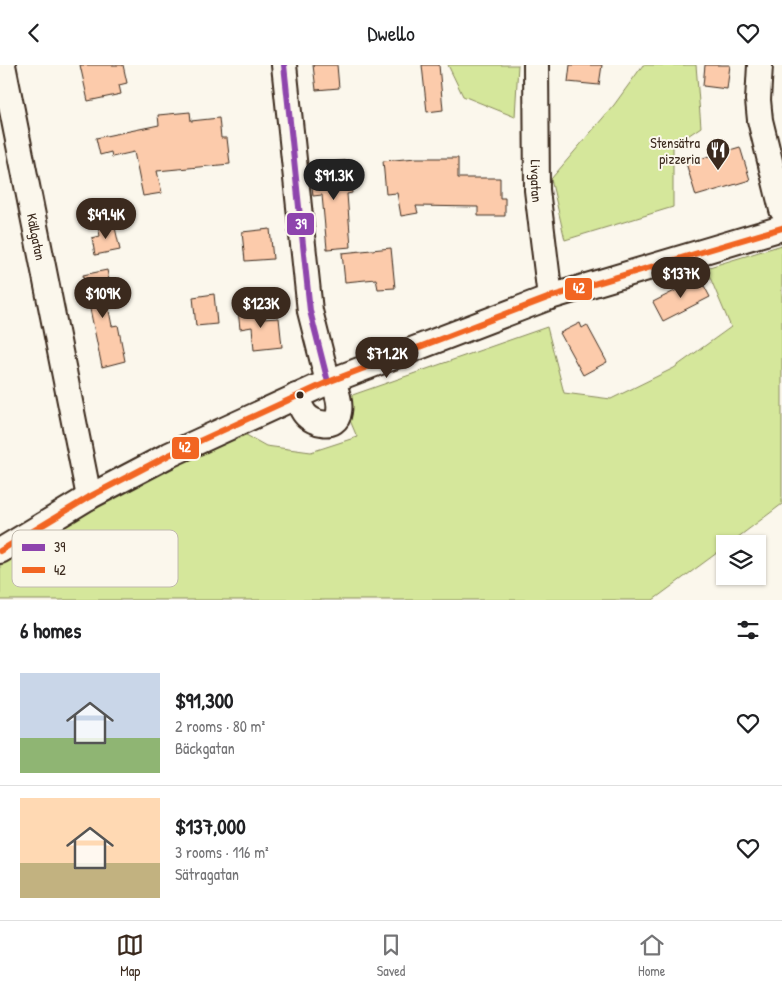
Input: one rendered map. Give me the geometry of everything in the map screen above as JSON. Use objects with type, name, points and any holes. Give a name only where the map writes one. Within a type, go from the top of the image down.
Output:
[{"type":"street","name":"Källgatan","points":[[3,65],[90,497]]},
{"type":"street","points":[[284,65],[290,140],[310,311],[340,406],[338,417],[335,421],[324,423],[313,420],[306,415],[296,396]]},
{"type":"street","name":"Livgatan","points":[[536,65],[536,190],[550,297]]},
{"type":"street","points":[[760,65],[758,100],[760,120],[782,209]]},
{"type":"street","points":[[35,530],[90,497],[169,455],[331,381],[550,297],[782,229]]},
{"type":"street","points":[[0,551],[12,544]]},
{"type":"green space","points":[[448,65],[518,65],[515,117],[463,96]]},
{"type":"green space","points":[[643,65],[696,65],[701,127],[673,146],[673,207],[565,240],[551,179],[614,105]]},
{"type":"green space","points":[[782,245],[782,504],[741,535],[716,535],[716,554],[653,600],[0,600],[0,565],[12,558],[12,587],[178,587],[178,530],[59,530],[119,494],[239,431],[266,446],[311,452],[357,437],[341,399],[547,327],[564,393],[611,399],[674,368],[731,327],[706,268]]},
{"type":"building","points":[[80,65],[123,65],[127,83],[119,85],[121,94],[88,101]]},
{"type":"building","points":[[313,65],[337,65],[339,88],[316,90]]},
{"type":"building","points":[[422,65],[439,65],[443,110],[427,112]]},
{"type":"building","points":[[570,65],[602,65],[599,85],[568,82]]},
{"type":"building","points":[[705,65],[730,65],[727,89],[703,86]]},
{"type":"building","points":[[190,112],[191,121],[219,118],[221,138],[227,138],[230,164],[157,171],[162,193],[143,196],[134,152],[112,157],[111,152],[100,155],[96,138],[159,125],[158,115]]},
{"type":"building","name":"Stensätra pizzeria","points":[[740,147],[750,180],[696,196],[686,163]]},
{"type":"building","points":[[416,158],[458,158],[458,178],[500,178],[500,198],[505,198],[505,216],[478,216],[478,207],[416,206],[418,213],[401,216],[397,193],[386,194],[383,161]]},
{"type":"building","points":[[349,160],[352,193],[347,194],[351,247],[327,249],[322,195],[313,196],[311,177],[314,177],[313,168],[320,167],[319,163]]},
{"type":"building","points":[[114,223],[120,250],[95,255],[92,238],[100,236],[98,226]]},
{"type":"building","points":[[270,229],[273,259],[245,261],[242,232]]},
{"type":"building","points":[[391,248],[395,288],[378,289],[376,279],[345,282],[342,253]]},
{"type":"building","points":[[107,270],[111,290],[105,291],[112,326],[118,325],[125,361],[102,367],[83,275]]},
{"type":"building","points":[[700,278],[710,297],[663,321],[653,302]]},
{"type":"building","points":[[214,294],[217,324],[196,326],[193,297]]},
{"type":"building","points":[[261,308],[262,319],[279,318],[282,347],[254,350],[252,327],[240,329],[238,310]]},
{"type":"building","points":[[580,323],[582,328],[587,325],[607,362],[583,375],[560,333]]},
{"type":"transit line","name":"39","points":[[284,65],[310,311],[328,382]]},
{"type":"transit line","name":"42","points":[[35,530],[89,497],[169,455],[328,382],[550,297],[782,228]]},
{"type":"transit line","name":"42","points":[[0,551],[12,544]]},
{"type":"place","name":"Stensätra pizzeria","points":[[718,171]]}]
